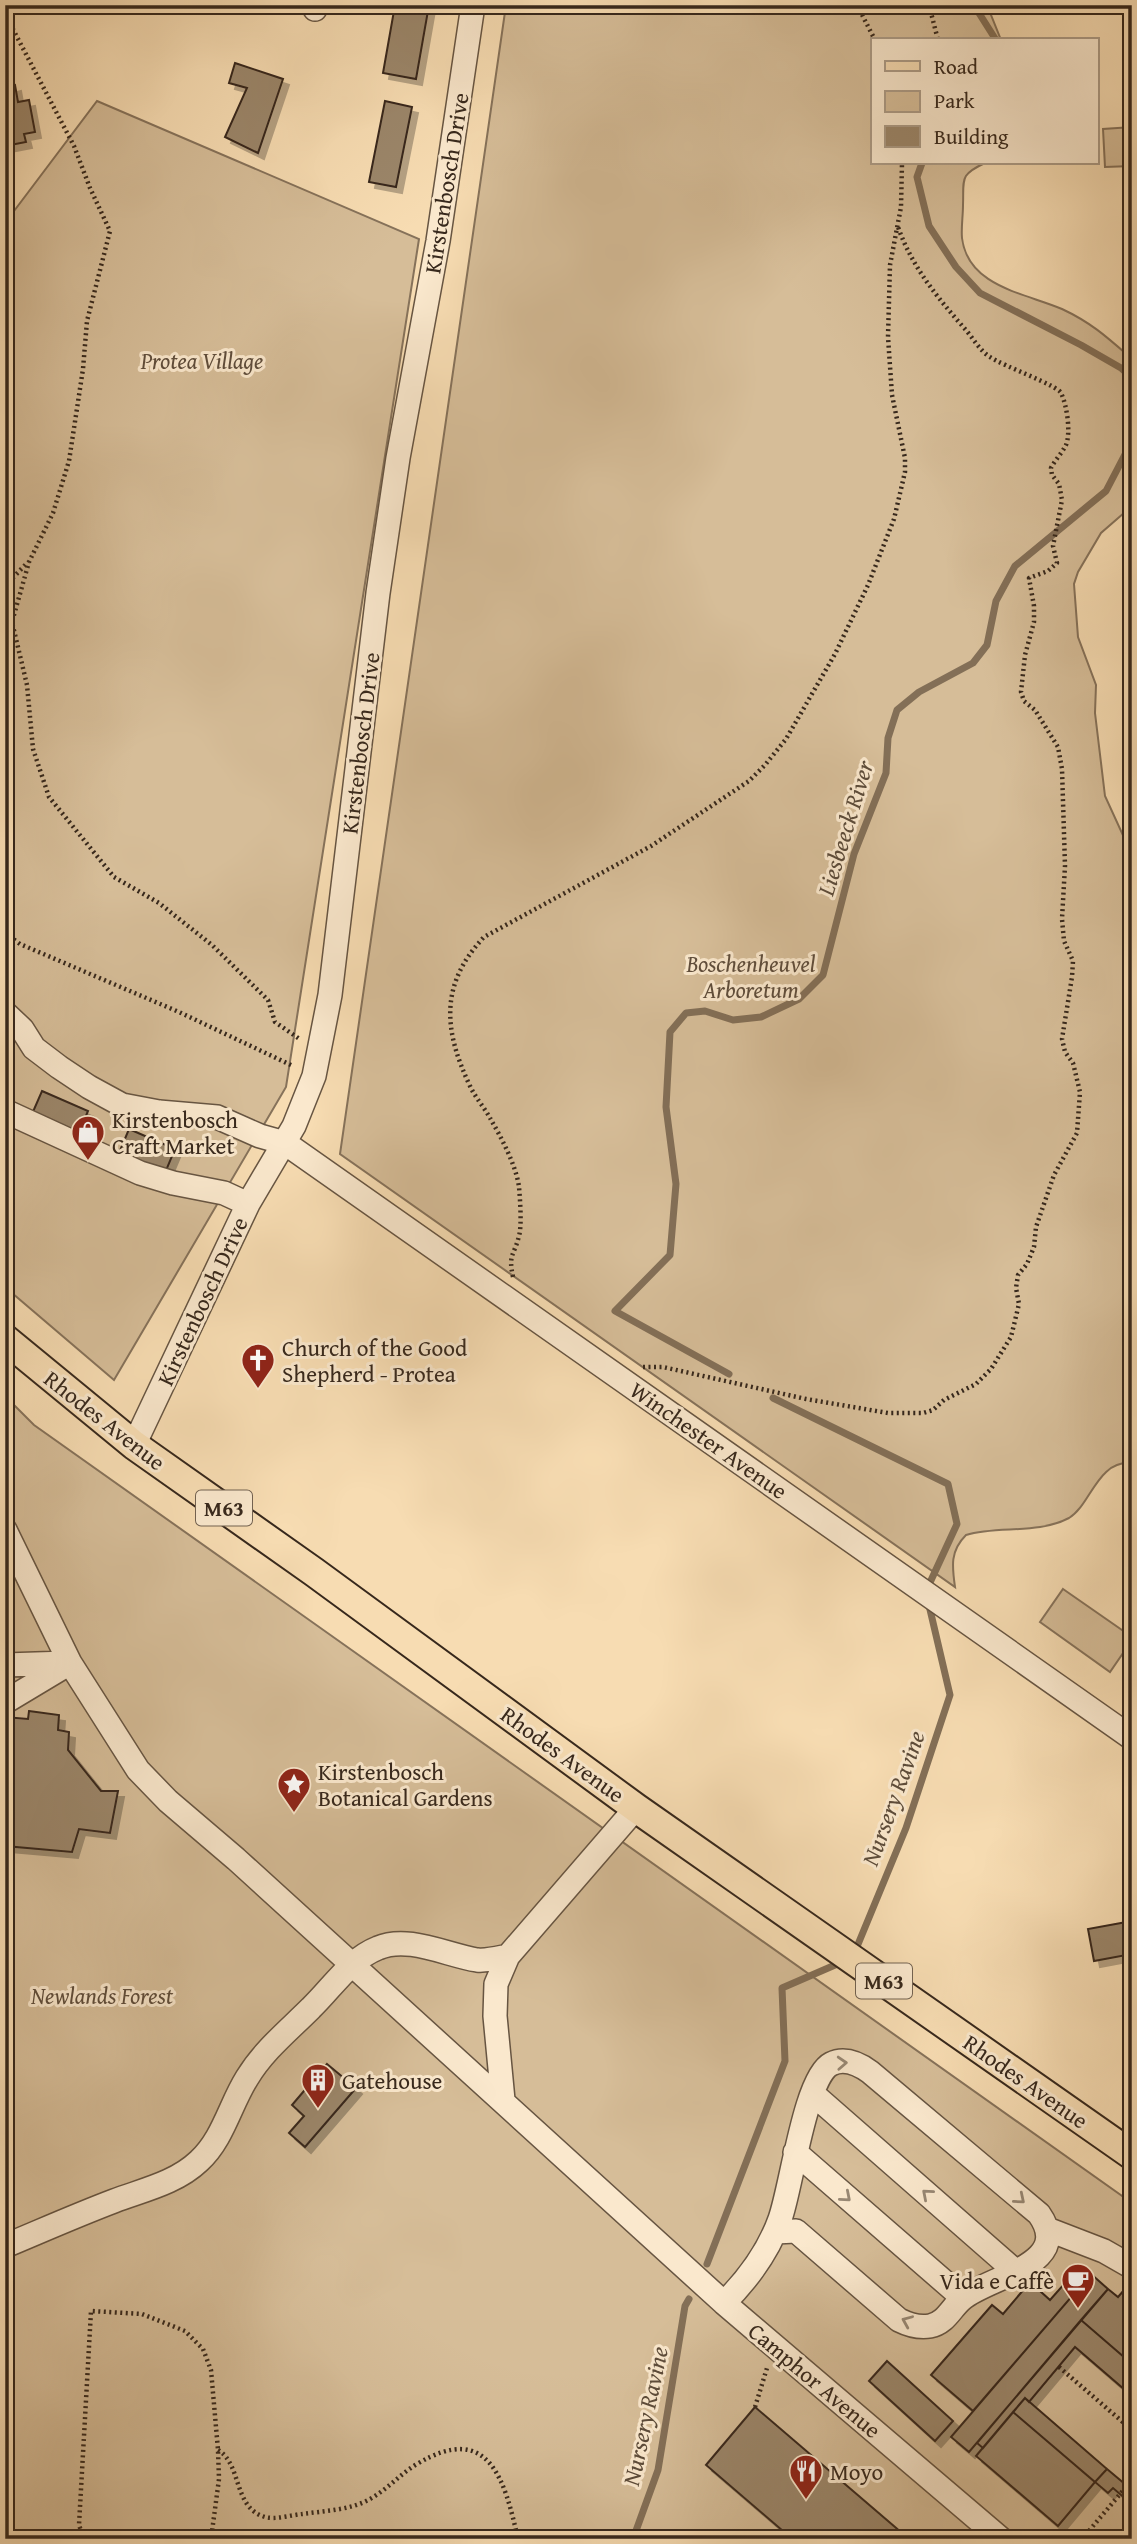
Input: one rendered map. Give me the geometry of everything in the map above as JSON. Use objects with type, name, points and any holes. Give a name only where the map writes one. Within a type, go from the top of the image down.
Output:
[{"type":"main road","name":"Rhodes Avenue","points":[[5,1339],[134,1445],[314,1572],[636,1808],[1132,2155]]},
{"type":"street","name":"Kirstenbosch Drive","points":[[134,1445],[248,1204],[285,1143],[314,1076],[330,995],[378,593],[398,458],[438,242],[473,5]]},
{"type":"street","points":[[5,1013],[22,1030],[33,1048]]},
{"type":"street","points":[[5,1039],[33,1048]]},
{"type":"street","name":"Winchester Avenue","points":[[33,1048],[89,1087],[122,1105],[159,1112],[217,1117],[260,1136],[285,1143],[1132,1738]]},
{"type":"street","points":[[5,1111],[140,1174],[225,1193],[248,1204]]},
{"type":"street","name":"Camphor Avenue","points":[[5,1530],[71,1663],[138,1770],[168,1801],[503,2100],[724,2303],[1001,2539]]},
{"type":"street","points":[[5,1665],[71,1663]]},
{"type":"street","points":[[5,1702],[71,1663]]},
{"type":"street","points":[[503,2100],[495,2016],[496,1984],[508,1956],[636,1808]]},
{"type":"street","points":[[5,2246],[113,2201],[168,2182],[199,2161],[216,2141],[239,2091],[273,2043],[312,2008],[352,1965],[378,1947],[397,1944],[419,1946],[480,1960],[508,1956]]},
{"type":"street","points":[[724,2303],[785,2231],[786,2199],[795,2152],[813,2094],[821,2074],[830,2064],[846,2060],[860,2065],[1039,2214],[1047,2229],[1048,2241],[1036,2260],[963,2298],[940,2323],[929,2326],[908,2325],[899,2320],[785,2231]]},
{"type":"street","points":[[813,2094],[1015,2271]]},
{"type":"street","points":[[795,2152],[963,2298]]},
{"type":"street","points":[[1047,2229],[1104,2251],[1132,2267]]},
{"type":"path","points":[[857,5],[874,38]]},
{"type":"path","points":[[929,5],[937,38]]},
{"type":"path","points":[[5,14],[74,146],[110,231],[87,321],[69,461],[53,513],[29,562],[12,622],[27,685],[33,749],[49,797],[114,877],[159,903],[212,944],[268,1000],[275,1022],[319,1053]]},
{"type":"path","points":[[504,1295],[514,1282],[509,1260],[520,1234],[519,1187],[491,1118],[470,1087],[453,1035],[449,1010],[457,974],[468,955],[484,937],[651,846],[749,781],[786,739],[816,689],[868,585],[894,519],[902,488],[905,458],[892,395],[888,337],[890,265],[898,227],[902,164]]},
{"type":"path","points":[[620,1377],[650,1366],[888,1413],[923,1413],[933,1410],[944,1400],[976,1384],[991,1369],[1011,1338],[1018,1304],[1018,1275],[1027,1264],[1034,1247],[1036,1227],[1054,1175],[1077,1133],[1080,1092],[1078,1077],[1062,1039],[1073,961],[1063,942],[1065,866],[1062,769],[1058,747],[1035,710],[1024,701],[1021,692],[1025,655],[1034,622],[1029,578],[1048,571],[1057,563],[1053,546],[1062,500],[1052,468],[1067,444],[1068,416],[1061,392],[989,356],[947,310],[910,258],[898,227]]},
{"type":"path","points":[[5,586],[29,562]]},
{"type":"path","points":[[5,933],[20,944],[179,1012],[314,1076]]},
{"type":"path","points":[[84,2539],[79,2525],[91,2311],[142,2314],[185,2331],[203,2349],[211,2370],[218,2450],[219,2479],[211,2539]]},
{"type":"path","points":[[755,2407],[774,2343]]},
{"type":"path","points":[[1059,2367],[1132,2431]]},
{"type":"path","points":[[218,2450],[231,2461],[234,2479],[241,2494],[255,2512],[274,2518],[356,2505],[389,2487],[406,2471],[425,2459],[456,2450],[478,2453],[491,2463],[499,2475],[508,2497],[518,2539]]},
{"type":"path","points":[[1082,2539],[1132,2480]]},
{"type":"green space","name":"Boschenheuvel Arboretum","points":[[506,5],[987,5],[1000,38],[871,38],[871,164],[983,164],[971,171],[964,183],[962,238],[975,268],[1000,286],[1062,309],[1082,320],[1132,359],[1132,506],[1101,533],[1074,584],[1078,637],[1096,685],[1095,713],[1105,796],[1127,844],[1132,904],[1132,1463],[1120,1464],[1110,1469],[1077,1512],[1069,1518],[1044,1526],[966,1535],[957,1547],[953,1559],[955,1587],[340,1154]]},
{"type":"green space","name":"Protea Village","points":[[97,101],[419,239],[286,1087],[114,1380],[5,1287],[5,223]]},
{"type":"green space","points":[[1132,127],[1132,166],[1105,167],[1103,129]]},
{"type":"green space","name":"Kirstenbosch Botanical Gardens","points":[[5,1396],[34,1425],[1132,2203],[1132,2539],[5,2539]]},
{"type":"green space","points":[[1063,1589],[1132,1637],[1110,1672],[1040,1622]]},
{"type":"building","points":[[395,5],[429,5],[416,79],[383,73]]},
{"type":"building","points":[[235,63],[283,79],[258,153],[225,137],[247,88],[229,83]]},
{"type":"building","points":[[5,78],[7,87],[15,85],[18,102],[29,100],[35,132],[24,134],[26,142],[5,146]]},
{"type":"building","points":[[385,101],[412,107],[396,187],[369,182]]},
{"type":"building","points":[[42,1091],[88,1111],[78,1135],[32,1114]]},
{"type":"building","points":[[129,1129],[175,1149],[165,1173],[119,1153]]},
{"type":"building","points":[[29,1711],[59,1715],[58,1730],[69,1732],[68,1750],[101,1791],[118,1791],[110,1833],[79,1829],[72,1852],[5,1846],[5,1717],[28,1719]]},
{"type":"building","points":[[1132,1921],[1132,1954],[1094,1961],[1088,1929]]},
{"type":"building","name":"Gatehouse","points":[[327,2064],[356,2088],[305,2147],[289,2133],[304,2116],[292,2105]]},
{"type":"building","points":[[1081,2265],[1091,2274],[973,2411],[931,2375],[992,2305],[1003,2314],[1030,2282],[1050,2300]]},
{"type":"building","points":[[1091,2274],[1108,2289],[969,2452],[951,2437]]},
{"type":"building","points":[[1108,2289],[1118,2297],[1125,2289],[1132,2295],[1132,2364],[1081,2320]]},
{"type":"building","points":[[1081,2320],[1132,2364],[1132,2396],[1075,2347],[1029,2402],[1025,2398],[983,2448],[977,2443]]},
{"type":"building","points":[[887,2361],[953,2421],[935,2441],[869,2381]]},
{"type":"building","points":[[1025,2398],[1107,2469],[1095,2482],[1013,2412]]},
{"type":"building","name":"Moyo","points":[[755,2407],[909,2539],[790,2537],[706,2465]]},
{"type":"building","points":[[1013,2412],[1095,2482],[1058,2526],[976,2456]]},
{"type":"building","points":[[1107,2469],[1132,2490],[1132,2497],[1128,2501],[1113,2488],[1108,2493],[1095,2482]]},
{"type":"waterway","name":"Liesbeeck River","points":[[972,5],[995,38]]},
{"type":"waterway","name":"Liesbeeck River","points":[[922,164],[917,177],[929,226],[956,267],[980,293],[1081,345],[1121,368],[1132,378]]},
{"type":"waterway","name":"Liesbeeck River","points":[[729,1374],[615,1311],[670,1255],[676,1184],[666,1107],[670,1032],[686,1013],[705,1011],[733,1020],[761,1017],[799,999],[823,975],[854,854],[886,773],[888,738],[897,710],[919,692],[973,663],[987,645],[996,601],[1015,566],[1106,491],[1132,441]]},
{"type":"waterway","name":"Nursery Ravine","points":[[773,1398],[948,1484],[957,1524],[927,1589]]},
{"type":"waterway","name":"Nursery Ravine","points":[[854,1954],[906,1828],[950,1695],[928,1601]]},
{"type":"waterway","name":"Nursery Ravine","points":[[707,2264],[785,2061],[782,1988],[842,1962]]},
{"type":"waterway","name":"Nursery Ravine","points":[[633,2539],[658,2470],[685,2306],[689,2299]]},
{"type":"place","name":"Kirstenbosch Craft Market","points":[[88,1162]]},
{"type":"place","name":"Church of the Good Shepherd - Protea","points":[[258,1390]]},
{"type":"place","name":"Kirstenbosch Botanical Gardens","points":[[294,1814]]},
{"type":"place","name":"Gatehouse","points":[[318,2110]]},
{"type":"place","name":"Vida e Caffè","points":[[1078,2310]]},
{"type":"place","name":"Moyo","points":[[806,2501]]},
{"type":"park label","name":"Newlands Forest","points":[[102,1995]]}]
